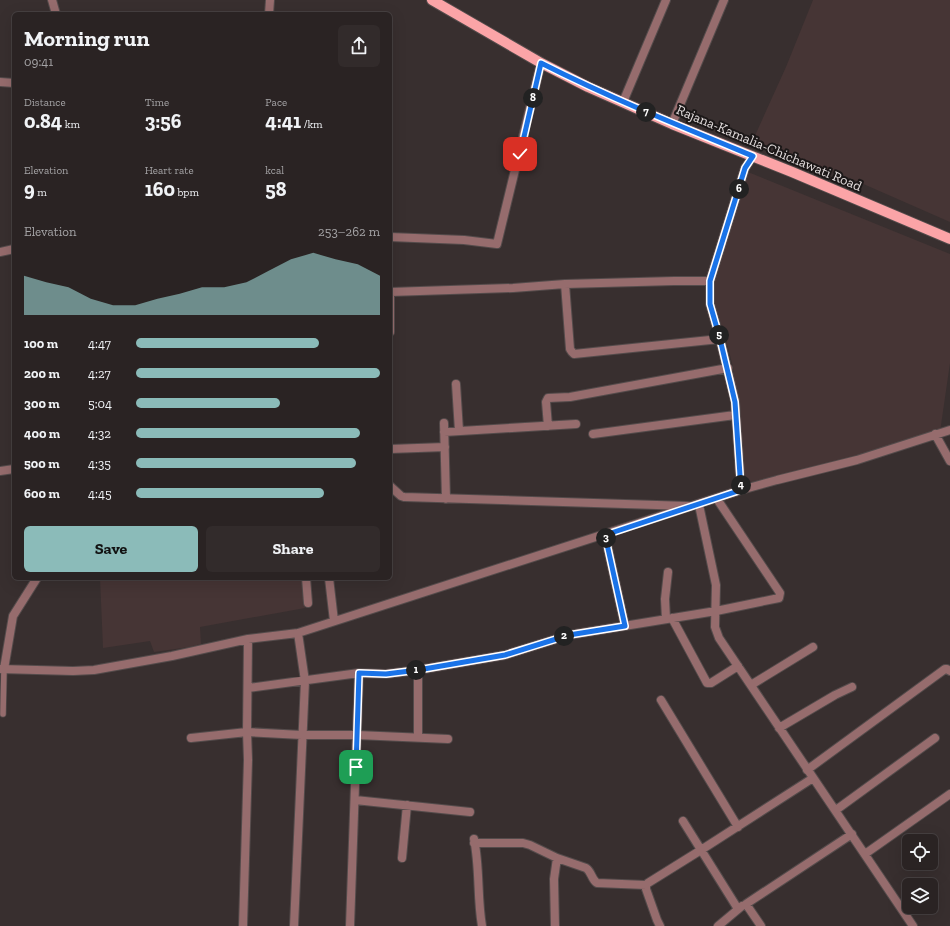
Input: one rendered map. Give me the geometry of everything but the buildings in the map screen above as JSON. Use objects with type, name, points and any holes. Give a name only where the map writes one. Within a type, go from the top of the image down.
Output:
[{"type":"main road","name":"Rajana-Kamalia-Chichawati Road","points":[[432,0],[541,63],[588,87],[672,124],[753,156],[950,239]]},
{"type":"street","points":[[52,0],[55,12]]},
{"type":"street","points":[[269,12],[270,0]]},
{"type":"street","points":[[623,102],[666,0]]},
{"type":"street","points":[[672,124],[724,0]]},
{"type":"street","points":[[392,237],[464,240],[497,244],[541,63]]},
{"type":"street","points":[[0,82],[12,82]]},
{"type":"street","points":[[741,490],[735,402],[728,368],[710,304],[710,281],[745,168],[753,156]]},
{"type":"street","points":[[0,252],[12,249]]},
{"type":"street","points":[[392,292],[513,288],[566,284],[710,281]]},
{"type":"street","points":[[566,284],[570,349],[574,354],[720,339]]},
{"type":"street","points":[[548,426],[546,402],[548,398],[570,397],[728,368]]},
{"type":"street","points":[[456,384],[459,431]]},
{"type":"street","points":[[593,434],[735,415]]},
{"type":"street","points":[[444,422],[446,499]]},
{"type":"street","points":[[444,432],[576,424]]},
{"type":"street","points":[[36,580],[13,616],[2,669],[73,671],[94,670],[172,656],[248,639],[298,633],[741,490],[857,460],[950,430]]},
{"type":"street","points":[[935,434],[950,460]]},
{"type":"street","points":[[392,449],[445,447]]},
{"type":"street","points":[[0,471],[12,469]]},
{"type":"street","points":[[392,488],[403,497],[697,505]]},
{"type":"street","points":[[248,688],[359,673],[386,674],[418,670],[505,655],[569,635],[716,611],[779,598],[780,593],[717,499]]},
{"type":"street","points":[[697,505],[714,576],[716,611],[715,627],[719,638],[913,926]]},
{"type":"street","points":[[605,535],[625,626]]},
{"type":"street","points":[[668,572],[665,599],[669,619],[707,683],[711,683],[738,666]]},
{"type":"street","points":[[306,580],[308,603]]},
{"type":"street","points":[[329,580],[334,621]]},
{"type":"street","points":[[294,926],[305,681],[298,633]]},
{"type":"street","points":[[244,926],[248,760],[248,639]]},
{"type":"street","points":[[751,685],[813,647]]},
{"type":"street","points":[[807,770],[945,669],[950,671]]},
{"type":"street","points":[[418,670],[418,737]]},
{"type":"street","points":[[350,926],[359,673]]},
{"type":"street","points":[[779,728],[835,695],[852,687]]},
{"type":"street","points":[[662,700],[738,827]]},
{"type":"street","points":[[191,738],[247,732],[448,739]]},
{"type":"street","points":[[836,810],[935,738]]},
{"type":"street","points":[[482,926],[479,907],[478,860],[474,840],[523,843],[530,845],[557,858],[590,870],[594,881],[597,883],[646,885],[648,882],[738,827],[813,778]]},
{"type":"street","points":[[865,854],[950,794]]},
{"type":"street","points":[[355,800],[470,812]]},
{"type":"street","points":[[402,858],[407,806]]},
{"type":"street","points":[[683,821],[701,850],[742,907],[761,926]]},
{"type":"street","points":[[718,926],[742,907],[852,834]]},
{"type":"street","points":[[555,926],[554,879],[557,858]]},
{"type":"street","points":[[646,885],[646,889],[660,926]]},
{"type":"lane","points":[[2,669],[3,714]]},
{"type":"shaded area","points":[[813,0],[950,0],[950,222],[852,179],[753,140],[786,67]]},
{"type":"shaded area","points":[[748,172],[950,254],[950,363],[940,432],[862,458],[744,486],[733,367],[725,336],[714,305],[715,281]]},
{"type":"shaded area","points":[[100,580],[303,580],[305,608],[200,627],[201,644],[154,652],[150,641],[103,648]]},
{"type":"route","points":[[356,767],[359,673],[386,674],[505,655],[569,635],[625,626],[605,535],[741,490],[735,402],[728,368],[710,304],[710,281],[745,168],[753,156],[672,124],[588,87],[541,63],[520,154]]}]
